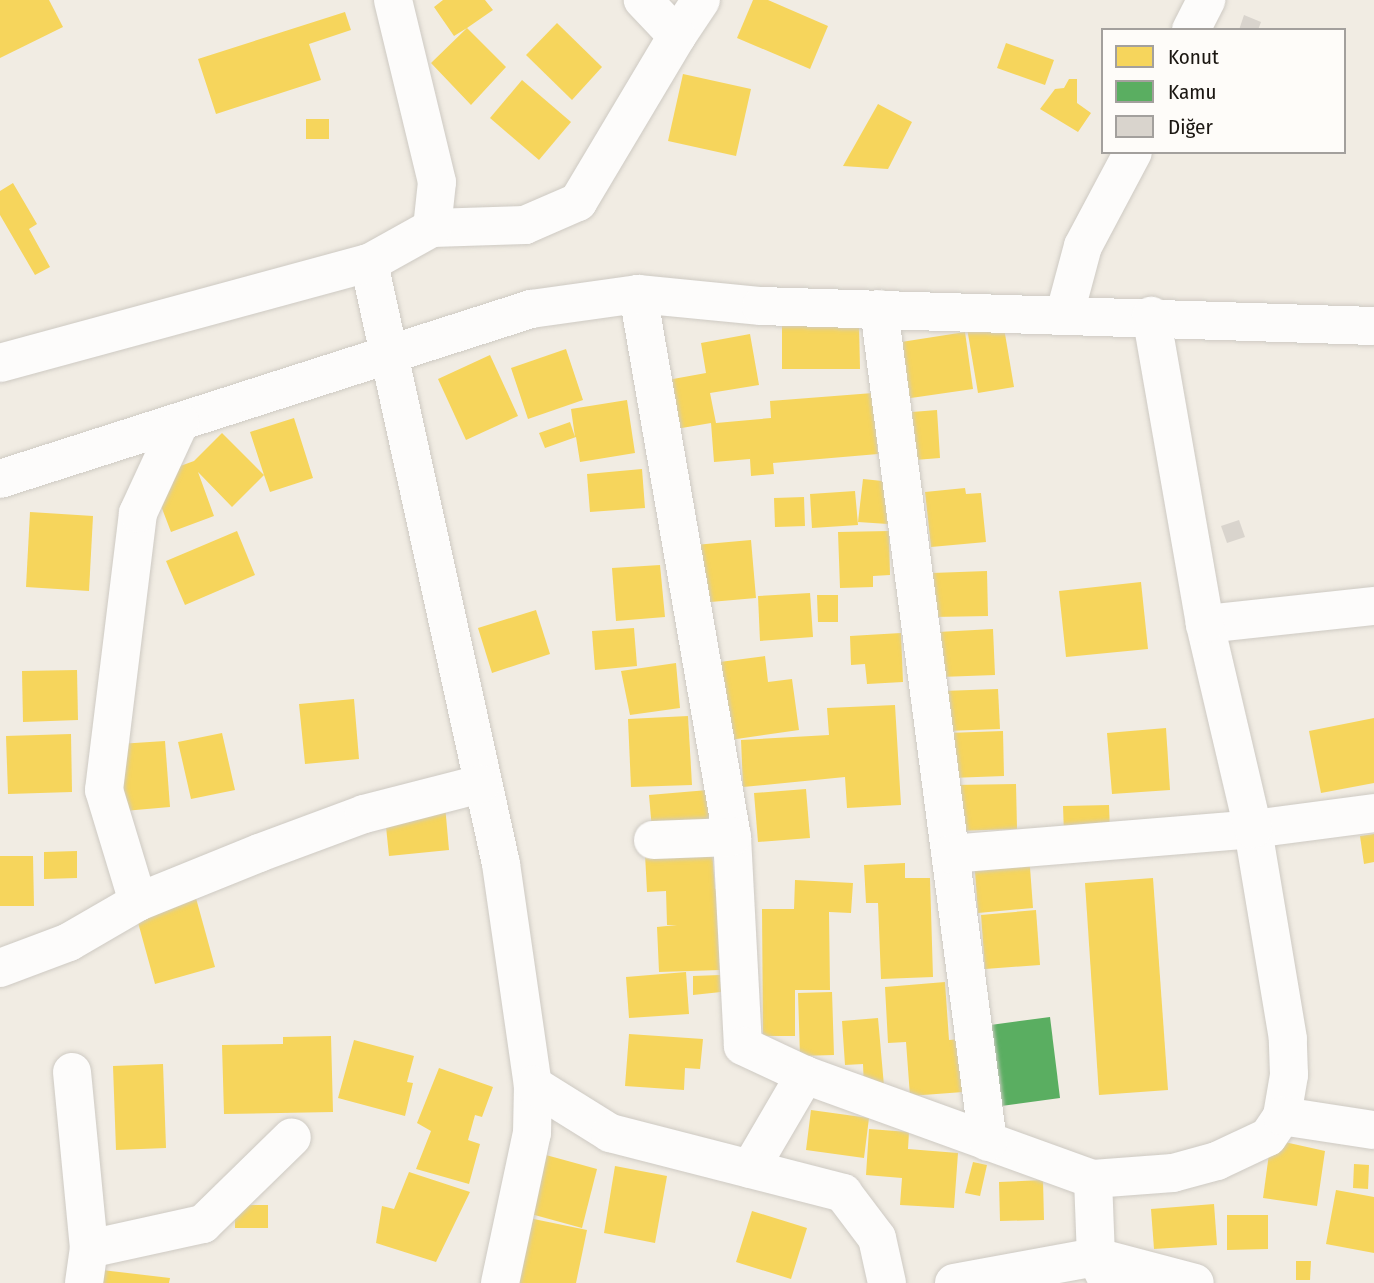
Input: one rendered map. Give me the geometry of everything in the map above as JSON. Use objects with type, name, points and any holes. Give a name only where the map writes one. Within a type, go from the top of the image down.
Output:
[{"type":"street","points":[[393,0],[437,182],[432,228]]},
{"type":"street","points":[[643,0],[677,36]]},
{"type":"street","points":[[0,363],[369,263],[432,228],[525,225],[578,201],[701,0]]},
{"type":"street","points":[[1192,28],[1206,0]]},
{"type":"street","points":[[1065,313],[1083,246],[1132,154]]},
{"type":"street","points":[[369,263],[481,784],[501,864],[533,1085],[532,1133],[500,1283]]},
{"type":"street","points":[[638,294],[732,837],[743,1046],[805,1075],[1094,1179],[1173,1173],[1217,1161],[1268,1137],[1282,1116],[1288,1039],[1253,829],[1205,624],[1151,316]]},
{"type":"street","points":[[0,479],[388,352],[531,309],[638,294],[761,306],[1065,313],[1374,326]]},
{"type":"street","points":[[879,309],[988,1142]]},
{"type":"street","points":[[138,902],[104,790],[138,513],[180,422]]},
{"type":"street","points":[[1205,624],[1374,606]]},
{"type":"street","points":[[0,968],[69,942],[138,902],[364,814],[481,784]]},
{"type":"street","points":[[950,854],[1253,829],[1374,813]]},
{"type":"street","points":[[653,840],[732,837]]},
{"type":"street","points":[[72,1072],[87,1266],[203,1224],[292,1136]]},
{"type":"street","points":[[750,1169],[805,1075]]},
{"type":"street","points":[[533,1085],[610,1133],[843,1193],[877,1238],[887,1283]]},
{"type":"street","points":[[1282,1116],[1374,1130]]},
{"type":"street","points":[[1094,1179],[1102,1270]]},
{"type":"street","points":[[954,1283],[1102,1270],[1195,1283]]},
{"type":"building: Konut","points":[[0,0],[49,0],[63,27],[0,58]]},
{"type":"building: Konut","points":[[443,0],[485,0],[493,10],[454,36],[434,7]]},
{"type":"building: Konut","points":[[753,0],[768,0],[828,26],[810,69],[737,38]]},
{"type":"building: Konut","points":[[345,12],[351,30],[309,44],[321,80],[216,114],[198,59]]},
{"type":"building: Konut","points":[[557,23],[602,67],[572,100],[526,55]]},
{"type":"building: Konut","points":[[467,28],[506,67],[471,105],[431,63]]},
{"type":"building: Konut","points":[[1006,43],[1054,60],[1045,85],[997,68]]},
{"type":"building: Konut","points":[[683,74],[751,89],[736,156],[668,141]]},
{"type":"building: Konut","points":[[1069,79],[1077,79],[1077,103],[1091,113],[1078,132],[1040,109],[1055,89],[1064,88]]},
{"type":"building: Konut","points":[[522,80],[571,122],[539,160],[490,118]]},
{"type":"building: Konut","points":[[878,104],[912,122],[888,169],[843,166]]},
{"type":"building: Konut","points":[[306,119],[329,119],[329,139],[306,139]]},
{"type":"building: Konut","points":[[13,183],[37,224],[29,229],[50,267],[35,275],[0,215],[0,191]]},
{"type":"building: Konut","points":[[1003,322],[1014,387],[978,393],[967,328]]},
{"type":"building: Konut","points":[[859,323],[860,369],[782,369],[782,325]]},
{"type":"building: Konut","points":[[965,332],[973,389],[904,399],[895,343]]},
{"type":"building: Konut","points":[[750,334],[759,385],[710,393],[716,423],[771,418],[770,401],[873,393],[878,454],[773,463],[774,474],[751,476],[750,459],[714,462],[711,423],[670,430],[662,381],[706,373],[701,343]]},
{"type":"building: Konut","points":[[566,349],[583,400],[528,419],[511,368]]},
{"type":"building: Konut","points":[[490,355],[518,416],[466,440],[438,379]]},
{"type":"building: Konut","points":[[627,400],[635,453],[580,462],[576,437],[545,448],[539,433],[570,422],[575,437],[571,409]]},
{"type":"building: Konut","points":[[937,410],[940,458],[915,460],[912,412]]},
{"type":"building: Konut","points":[[294,418],[313,478],[270,492],[250,432]]},
{"type":"building: Konut","points":[[222,433],[264,475],[232,507],[198,472],[214,516],[171,532],[150,477],[194,461]]},
{"type":"building: Konut","points":[[642,469],[645,508],[590,512],[587,474]]},
{"type":"building: Konut","points":[[863,479],[892,482],[888,524],[858,522]]},
{"type":"building: Konut","points":[[965,488],[966,494],[981,493],[986,542],[931,547],[925,492]]},
{"type":"building: Konut","points":[[855,491],[858,525],[812,528],[810,494]]},
{"type":"building: Konut","points":[[804,497],[805,526],[775,527],[774,498]]},
{"type":"building: Konut","points":[[30,512],[93,516],[89,591],[26,587]]},
{"type":"building: Konut","points":[[237,531],[255,575],[185,605],[166,561]]},
{"type":"building: Konut","points":[[889,531],[890,575],[873,576],[873,587],[840,588],[838,532]]},
{"type":"building: Konut","points":[[751,540],[756,598],[699,603],[695,545]]},
{"type":"building: Konut","points":[[660,565],[665,617],[616,621],[612,568]]},
{"type":"building: Konut","points":[[987,571],[988,616],[933,617],[932,573]]},
{"type":"building: Konut","points":[[1141,582],[1148,649],[1066,657],[1059,591]]},
{"type":"building: Konut","points":[[810,593],[813,637],[760,641],[758,596]]},
{"type":"building: Konut","points":[[817,595],[838,595],[838,622],[818,622]]},
{"type":"building: Konut","points":[[536,610],[550,654],[492,673],[478,628]]},
{"type":"building: Konut","points":[[634,628],[637,666],[595,670],[592,631]]},
{"type":"building: Konut","points":[[993,629],[995,675],[940,677],[938,632]]},
{"type":"building: Konut","points":[[901,633],[903,682],[867,684],[865,664],[851,665],[850,636]]},
{"type":"building: Konut","points":[[765,656],[768,682],[792,679],[799,730],[723,741],[712,663]]},
{"type":"building: Konut","points":[[676,663],[680,708],[630,715],[621,671]]},
{"type":"building: Konut","points":[[77,670],[78,720],[23,722],[22,671]]},
{"type":"building: Konut","points":[[998,689],[1000,729],[945,731],[943,691]]},
{"type":"building: Konut","points":[[354,699],[359,759],[305,764],[299,704]]},
{"type":"building: Konut","points":[[895,705],[901,805],[847,808],[845,777],[743,787],[741,740],[829,735],[827,708]]},
{"type":"building: Konut","points":[[688,716],[692,785],[631,787],[628,719]]},
{"type":"building: Konut","points":[[1374,718],[1374,783],[1321,793],[1309,731]]},
{"type":"building: Konut","points":[[1166,728],[1170,790],[1112,794],[1107,733]]},
{"type":"building: Konut","points":[[1003,731],[1004,776],[950,778],[948,733]]},
{"type":"building: Konut","points":[[222,733],[235,790],[191,799],[178,742]]},
{"type":"building: Konut","points":[[71,734],[72,792],[8,794],[6,736]]},
{"type":"building: Konut","points":[[165,741],[170,807],[124,811],[119,744]]},
{"type":"building: Konut","points":[[1016,784],[1017,829],[955,831],[953,785]]},
{"type":"building: Konut","points":[[806,789],[810,838],[758,842],[754,793]]},
{"type":"building: Konut","points":[[708,790],[712,836],[653,841],[649,795]]},
{"type":"building: Konut","points":[[383,797],[445,805],[449,850],[389,856]]},
{"type":"building: Konut","points":[[1109,805],[1110,832],[1064,834],[1063,806]]},
{"type":"building: Konut","points":[[1374,834],[1374,862],[1364,864],[1360,836]]},
{"type":"building: Konut","points":[[77,851],[77,878],[44,879],[44,852]]},
{"type":"building: Konut","points":[[712,851],[715,889],[729,889],[720,970],[659,972],[657,927],[677,925],[667,925],[666,891],[647,892],[645,854]]},
{"type":"building: Konut","points":[[1029,854],[1033,908],[978,913],[974,858]]},
{"type":"building: Konut","points":[[0,856],[33,856],[34,906],[0,906]]},
{"type":"building: Konut","points":[[905,863],[905,878],[930,878],[933,977],[881,979],[878,903],[866,903],[864,865]]},
{"type":"building: Konut","points":[[1153,878],[1168,1090],[1099,1095],[1085,883]]},
{"type":"building: Konut","points":[[795,880],[853,883],[851,913],[829,912],[830,990],[795,990],[795,1036],[763,1036],[762,909],[794,909]]},
{"type":"building: Konut","points":[[194,891],[215,967],[155,984],[134,908]]},
{"type":"building: Konut","points":[[1036,910],[1040,965],[985,969],[981,915]]},
{"type":"building: Konut","points":[[686,972],[689,1014],[629,1018],[626,977]]},
{"type":"building: Konut","points":[[720,975],[721,992],[693,995],[693,976]]},
{"type":"building: Konut","points":[[945,982],[949,1040],[960,1039],[963,1092],[910,1096],[906,1042],[888,1043],[885,987]]},
{"type":"building: Konut","points":[[832,992],[834,1055],[800,1056],[798,993]]},
{"type":"building: Konut","points":[[878,1018],[884,1086],[864,1088],[863,1064],[845,1065],[842,1021]]},
{"type":"building: Konut","points":[[629,1034],[703,1039],[700,1069],[685,1068],[684,1090],[625,1086]]},
{"type":"building: Konut","points":[[331,1036],[333,1112],[224,1114],[222,1045],[283,1044],[283,1037]]},
{"type":"building: Konut","points":[[354,1040],[414,1056],[407,1082],[413,1083],[405,1116],[338,1098]]},
{"type":"building: Konut","points":[[163,1064],[166,1148],[116,1150],[113,1066]]},
{"type":"building: Konut","points":[[439,1068],[493,1087],[482,1117],[475,1115],[468,1140],[480,1144],[469,1184],[416,1169],[431,1131],[417,1123]]},
{"type":"building: Konut","points":[[811,1110],[869,1118],[864,1158],[806,1150]]},
{"type":"building: Konut","points":[[869,1129],[909,1132],[908,1149],[958,1153],[954,1208],[900,1205],[902,1178],[866,1175]]},
{"type":"building: Konut","points":[[1271,1139],[1325,1151],[1317,1206],[1263,1198]]},
{"type":"building: Konut","points":[[546,1155],[597,1169],[582,1228],[531,1214]]},
{"type":"building: Konut","points":[[973,1162],[987,1165],[980,1196],[965,1193]]},
{"type":"building: Konut","points":[[1354,1164],[1369,1165],[1368,1189],[1353,1188]]},
{"type":"building: Konut","points":[[615,1166],[667,1176],[655,1243],[604,1233]]},
{"type":"building: Konut","points":[[409,1172],[470,1192],[436,1262],[376,1243],[382,1206],[394,1209]]},
{"type":"building: Konut","points":[[1043,1180],[1044,1220],[1000,1221],[999,1182]]},
{"type":"building: Konut","points":[[1336,1190],[1374,1197],[1374,1253],[1326,1244]]},
{"type":"building: Konut","points":[[1214,1204],[1217,1245],[1154,1249],[1151,1209]]},
{"type":"building: Konut","points":[[235,1205],[268,1205],[268,1228],[235,1228]]},
{"type":"building: Konut","points":[[752,1211],[807,1228],[791,1279],[736,1262]]},
{"type":"building: Konut","points":[[1227,1215],[1268,1215],[1268,1249],[1227,1250]]},
{"type":"building: Konut","points":[[524,1217],[587,1230],[576,1283],[510,1283]]},
{"type":"building: Konut","points":[[1296,1261],[1311,1261],[1310,1280],[1296,1280]]},
{"type":"building: Konut","points":[[102,1270],[170,1278],[169,1283],[101,1283]]},
{"type":"building: Kamu","points":[[1050,1017],[1060,1098],[994,1107],[983,1026]]},
{"type":"building: Diğer","points":[[1244,15],[1261,22],[1259,28],[1240,28]]},
{"type":"building: Diğer","points":[[1239,520],[1245,537],[1227,543],[1221,526]]}]
